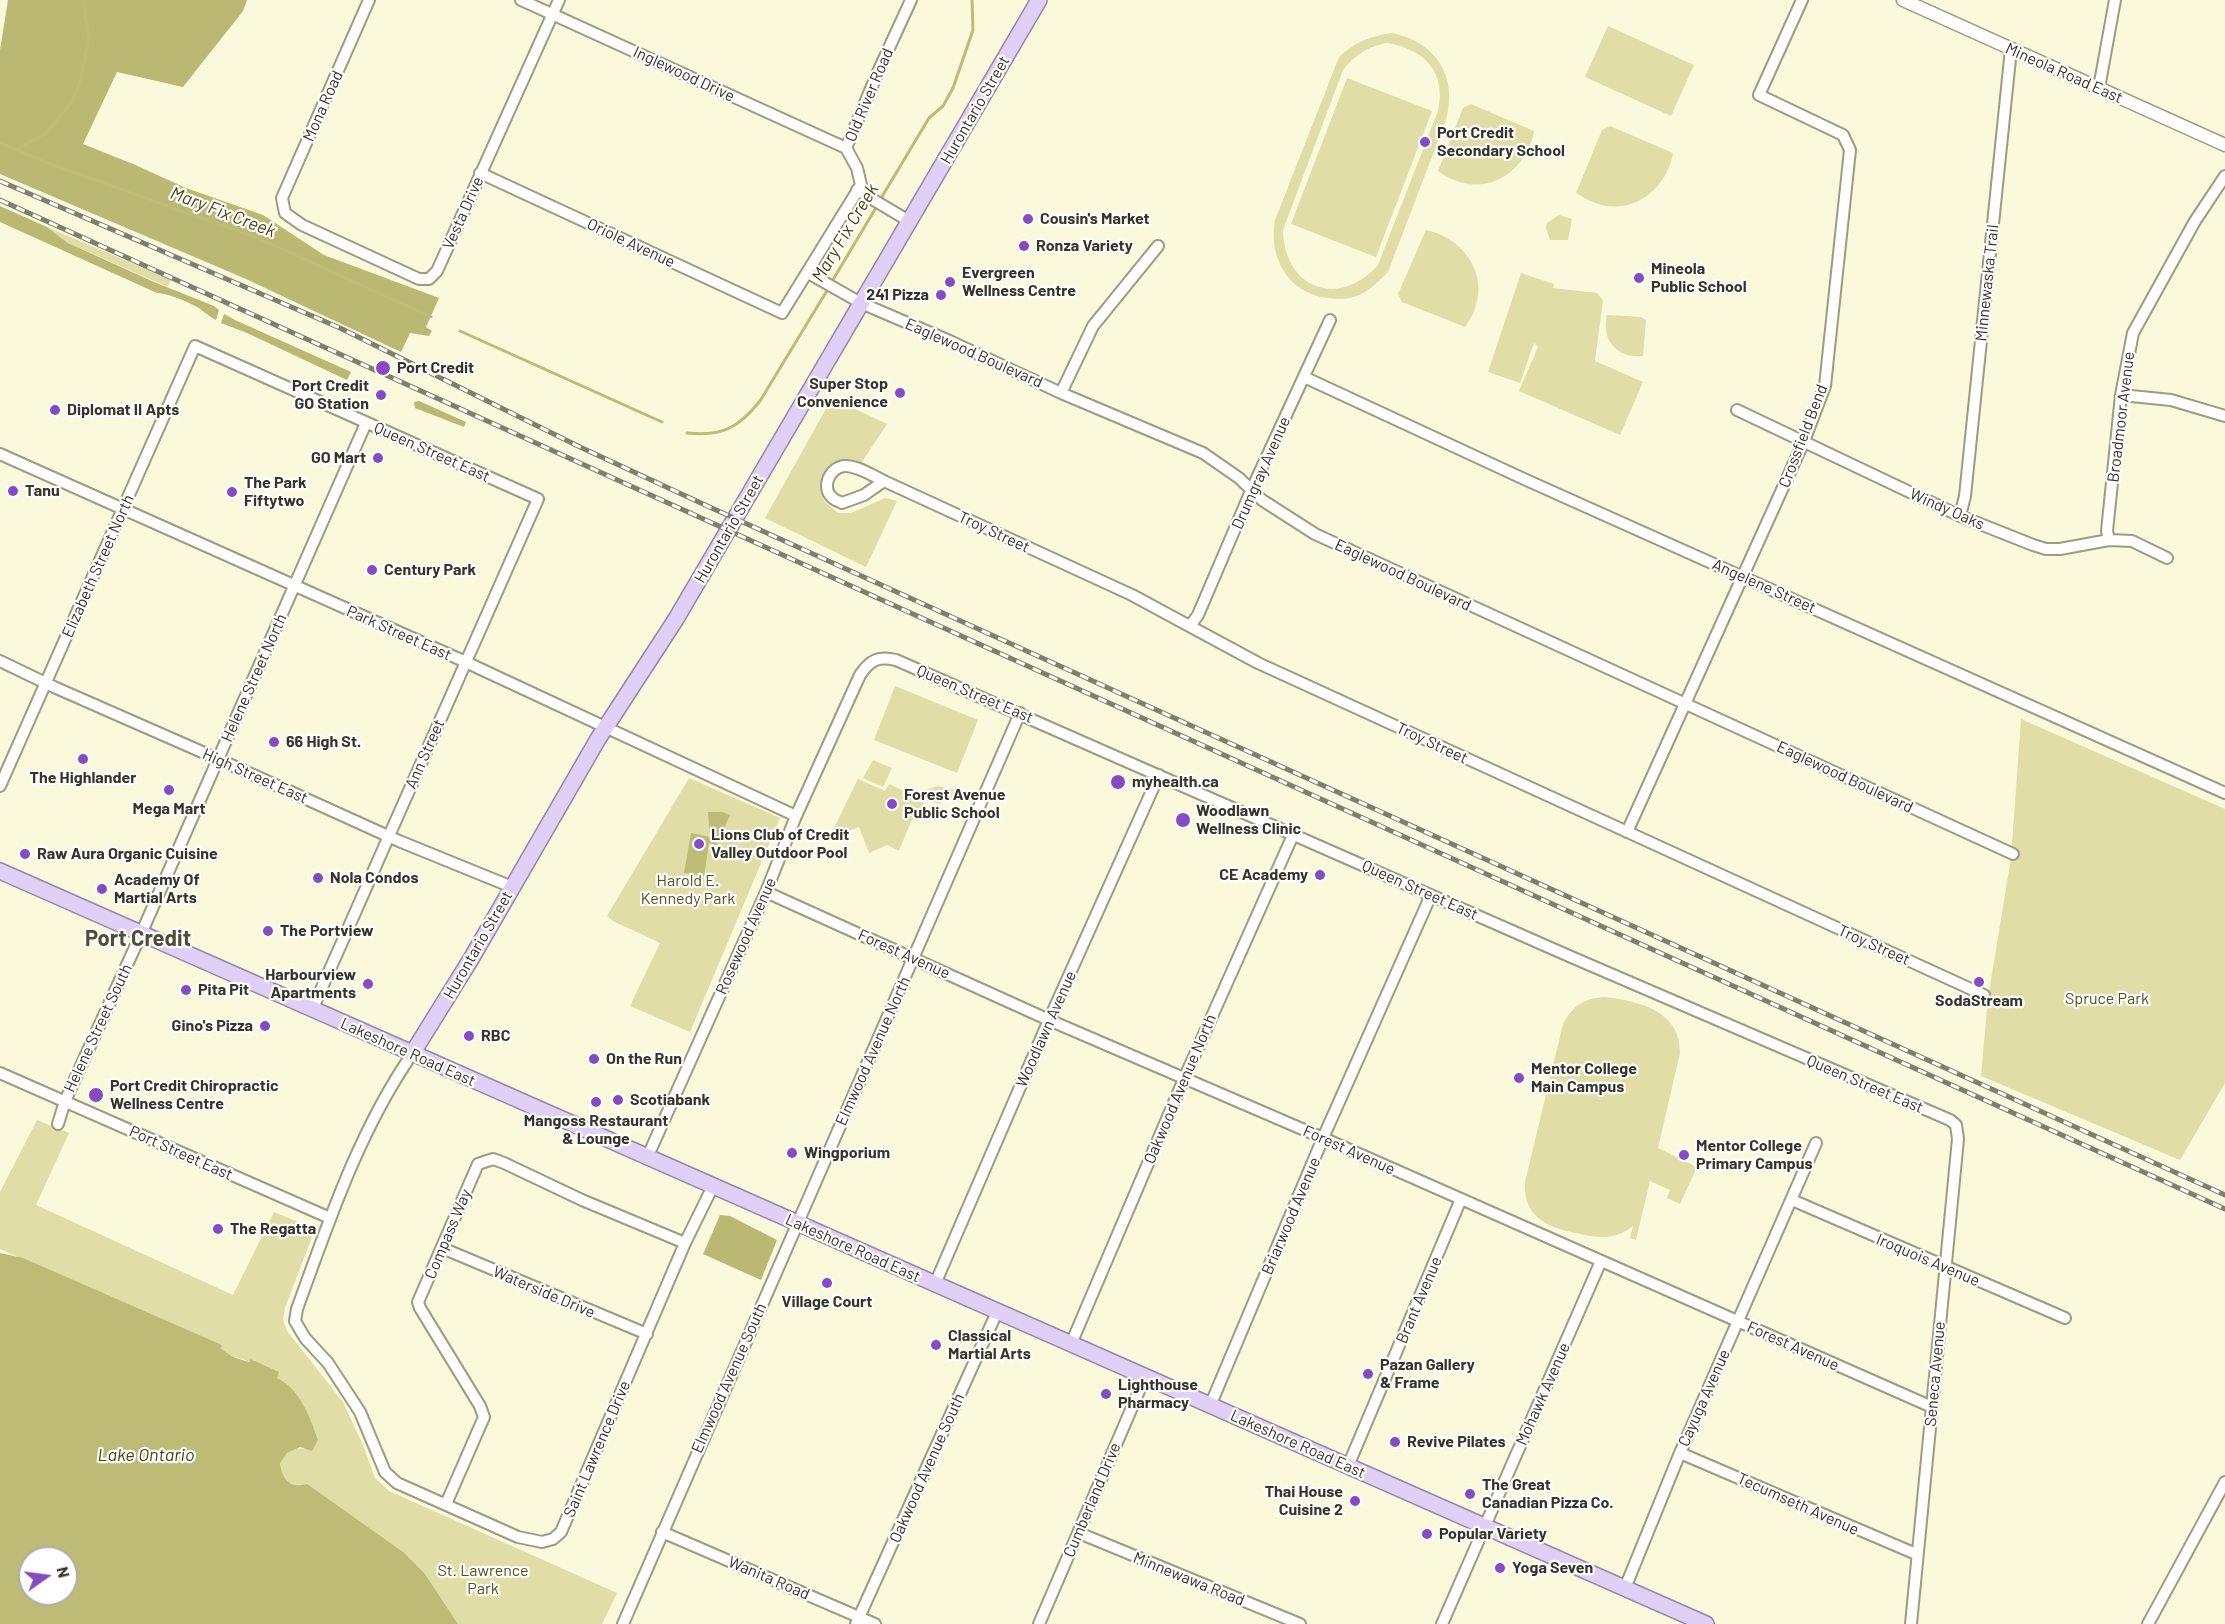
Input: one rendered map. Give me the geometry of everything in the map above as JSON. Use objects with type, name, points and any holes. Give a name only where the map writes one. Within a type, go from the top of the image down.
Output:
[{"type":"main road","name":"Hurontario Street","points":[[412,1054],[462,974],[606,727],[676,619],[1040,0]]},
{"type":"main road","name":"Lakeshore Road East","points":[[0,871],[1707,1624]]},
{"type":"street","name":"Mona Road","points":[[285,213],[282,198],[369,0]]},
{"type":"street","name":"Inglewood Drive","points":[[521,0],[846,148]]},
{"type":"street","name":"Vesta Drive","points":[[285,213],[302,225],[419,279],[429,279],[437,271],[559,0]]},
{"type":"street","name":"Old River Road","points":[[857,190],[861,185],[857,168],[846,148],[911,0]]},
{"type":"street","name":"Crossfield Bend","points":[[1627,832],[1683,703],[1804,441],[1825,386],[1850,150],[1842,135],[1759,95],[1802,0]]},
{"type":"street","name":"Mineola Road East","points":[[1902,0],[2225,145]]},
{"type":"street","points":[[2099,88],[2115,0]]},
{"type":"street","name":"Minnewaska Trail","points":[[1960,516],[1965,495],[2011,49]]},
{"type":"street","name":"Oriole Avenue","points":[[480,173],[782,313],[808,273]]},
{"type":"street","name":"Broadmoor Avenue","points":[[2109,540],[2107,531],[2121,395],[2133,333],[2195,221],[2225,176]]},
{"type":"street","points":[[808,273],[857,190],[909,222]]},
{"type":"street","points":[[1061,393],[1094,326],[1158,246]]},
{"type":"street","name":"Eaglewood Boulevard","points":[[808,273],[861,303],[1061,393],[1203,453],[1239,478],[1251,491],[1292,521],[1315,534],[2013,854]]},
{"type":"street","name":"Drumgray Avenue","points":[[1190,626],[1198,615],[1251,491],[1330,320]]},
{"type":"street","name":"Queen Street East","points":[[195,346],[538,499]]},
{"type":"street","name":"Elizabeth Street North","points":[[0,786],[195,346]]},
{"type":"street","name":"Angelene Street","points":[[1304,377],[1524,479],[2225,793]]},
{"type":"street","points":[[2121,395],[2171,400],[2225,416]]},
{"type":"street","name":"Windy Oaks","points":[[1737,410],[1960,516],[2046,549],[2060,549],[2109,540],[2132,541],[2167,558]]},
{"type":"street","name":"Helene Street North","points":[[141,934],[366,423]]},
{"type":"street","name":"Park Street East","points":[[0,454],[466,663],[796,816]]},
{"type":"street","name":"Troy Street","points":[[884,481],[864,495],[842,503],[833,499],[828,488],[828,477],[833,470],[841,466],[851,466],[884,481],[1132,595],[1258,663],[1984,995]]},
{"type":"street","name":"Ann Street","points":[[312,1010],[538,499]]},
{"type":"street","name":"Queen Street East","points":[[882,657],[896,660],[1020,713],[1293,835],[1950,1120],[1956,1125]]},
{"type":"street","name":"Rosewood Avenue","points":[[647,1158],[860,675],[871,661],[882,657]]},
{"type":"street","name":"High Street East","points":[[0,661],[389,837],[512,887]]},
{"type":"street","name":"Elmwood Avenue North","points":[[797,1224],[1020,713]]},
{"type":"street","name":"Woodlawn Avenue","points":[[935,1284],[1049,1020],[1159,775]]},
{"type":"street","name":"Oakwood Avenue North","points":[[1071,1344],[1184,1079],[1293,835]]},
{"type":"street","name":"Forest Avenue","points":[[766,892],[1049,1020],[1323,1138],[1932,1407]]},
{"type":"street","name":"Briarwood Avenue","points":[[1210,1406],[1323,1138],[1431,895]]},
{"type":"street","name":"Helene Street South","points":[[58,1124],[65,1101],[141,934]]},
{"type":"street","name":"Saint Lawrence Drive","points":[[412,1054],[380,1105],[330,1218],[297,1309],[295,1321],[305,1338],[328,1363],[360,1412],[386,1472],[397,1483],[518,1537],[542,1542],[553,1539],[561,1532],[685,1243],[713,1186]]},
{"type":"street","name":"Port Street East","points":[[0,1072],[330,1218]]},
{"type":"street","name":"Seneca Avenue","points":[[1911,1624],[1916,1554],[1946,1268],[1958,1132],[1956,1125]]},
{"type":"street","name":"Cayuga Avenue","points":[[1625,1588],[1680,1453],[1816,1143]]},
{"type":"street","name":"Compass Way","points":[[446,1504],[484,1417],[480,1406],[418,1302],[478,1164],[493,1159],[582,1200],[685,1243]]},
{"type":"street","name":"Brant Avenue","points":[[1348,1466],[1461,1199]]},
{"type":"street","name":"Iroquois Avenue","points":[[1792,1200],[2065,1318]]},
{"type":"street","name":"Elmwood Avenue South","points":[[622,1624],[797,1224]]},
{"type":"street","name":"Waterside Drive","points":[[442,1248],[647,1334]]},
{"type":"street","name":"Mohawk Avenue","points":[[1442,1624],[1602,1261]]},
{"type":"street","name":"Oakwood Avenue South","points":[[858,1620],[998,1312]]},
{"type":"street","name":"Cumberland Drive","points":[[1039,1624],[1145,1377]]},
{"type":"street","name":"Tecumseth Avenue","points":[[1680,1453],[1916,1554]]},
{"type":"street","points":[[2148,1624],[2225,1482]]},
{"type":"street","name":"Wanita Road","points":[[662,1532],[858,1620],[875,1624]]},
{"type":"street","name":"Minnewawa Road","points":[[1079,1533],[1300,1624]]},
{"type":"green space","points":[[1608,26],[1694,65],[1671,116],[1585,77]]},
{"type":"green space","points":[[1392,33],[1421,44],[1440,63],[1449,89],[1446,120],[1388,272],[1371,288],[1355,297],[1334,299],[1313,295],[1292,281],[1278,260],[1274,234],[1275,220],[1339,57],[1357,44]],"holes":[[[1387,43],[1400,46],[1422,57],[1436,74],[1440,97],[1438,111],[1378,265],[1363,279],[1347,286],[1331,289],[1316,286],[1303,279],[1293,267],[1286,250],[1283,230],[1343,70],[1357,55],[1368,49]]]},
{"type":"green space","points":[[1347,78],[1432,111],[1376,257],[1291,224]]},
{"type":"green space","points":[[1471,104],[1534,131],[1524,157],[1516,167],[1494,181],[1481,184],[1468,184],[1454,180],[1438,171],[1463,108]]},
{"type":"green space","points":[[1610,126],[1673,153],[1663,179],[1655,189],[1633,203],[1620,206],[1607,206],[1593,202],[1576,193],[1602,130]]},
{"type":"green space","points":[[1559,215],[1572,219],[1568,240],[1550,240],[1546,228],[1547,223]]},
{"type":"green space","points":[[47,227],[171,280],[168,287],[68,243]]},
{"type":"green space","points":[[1426,230],[1451,240],[1470,259],[1475,271],[1478,297],[1465,327],[1402,302],[1398,294]]},
{"type":"green space","points":[[1521,273],[1554,284],[1553,288],[1597,293],[1603,300],[1595,361],[1643,382],[1620,435],[1519,391],[1538,347],[1534,343],[1520,383],[1488,372]]},
{"type":"green space","points":[[1607,315],[1641,317],[1646,320],[1643,356],[1626,354],[1613,346],[1606,332]]},
{"type":"green space","points":[[832,398],[887,424],[858,468],[831,469],[821,484],[824,501],[838,513],[851,513],[885,498],[897,501],[866,567],[765,518]]},
{"type":"green space","points":[[895,686],[978,720],[957,773],[874,740]]},
{"type":"green space","name":"Spruce Park","points":[[2021,719],[2225,809],[2225,1083],[2180,1160],[1981,1076],[1988,998],[2011,858]]},
{"type":"green space","points":[[873,760],[892,768],[883,787],[863,778]]},
{"type":"green space","name":"Harold E. Kennedy Park","points":[[689,778],[780,818],[690,1032],[630,1006],[660,943],[607,916]]},
{"type":"green space","points":[[858,779],[885,791],[889,784],[911,794],[938,786],[965,792],[963,803],[943,797],[940,804],[925,800],[917,821],[912,819],[899,851],[887,845],[869,853],[859,827],[829,838]]},
{"type":"green space","points":[[1605,997],[1644,1005],[1666,1018],[1673,1027],[1680,1053],[1658,1148],[1697,1167],[1680,1204],[1667,1198],[1670,1190],[1650,1181],[1636,1240],[1630,1238],[1633,1226],[1619,1234],[1605,1237],[1583,1235],[1555,1227],[1533,1212],[1525,1194],[1525,1182],[1563,1024],[1580,1004],[1591,999]]},
{"type":"green space","name":"St. Lawrence Park","points":[[37,1120],[69,1133],[36,1205],[233,1295],[274,1212],[315,1229],[285,1308],[283,1319],[287,1331],[343,1402],[375,1478],[389,1491],[617,1593],[602,1624],[458,1624],[425,1574],[302,1486],[286,1479],[280,1463],[284,1455],[290,1450],[307,1449],[318,1440],[303,1404],[277,1378],[250,1362],[227,1354],[221,1345],[0,1249],[0,1192]]},
{"type":"shaded area","points":[[8,0],[247,0],[243,11],[183,87],[117,72],[83,144],[186,188],[263,215],[324,255],[439,298],[426,327],[432,331],[429,336],[410,333],[401,352],[246,279],[0,174],[0,50]]},
{"type":"shaded area","points":[[0,206],[47,227],[68,243],[214,306],[219,310],[216,320],[186,302],[157,293],[0,222]]},
{"type":"shaded area","points":[[224,314],[351,372],[347,380],[221,323]]},
{"type":"shaded area","points":[[419,401],[466,422],[464,427],[415,408],[414,402]]},
{"type":"shaded area","points":[[720,1215],[730,1216],[777,1240],[761,1280],[703,1254]]},
{"type":"water","name":"Lions Club of Credit Valley Outdoor Pool","points":[[708,812],[722,812],[730,815],[716,845],[709,843],[704,876],[684,873],[691,833],[710,837]]},
{"type":"water","name":"Lake Ontario","points":[[0,1253],[23,1258],[222,1345],[221,1348],[234,1357],[250,1362],[250,1359],[279,1372],[277,1378],[292,1389],[303,1404],[318,1440],[312,1451],[300,1447],[287,1453],[280,1463],[285,1478],[292,1484],[307,1484],[403,1552],[425,1574],[458,1624],[0,1624]]},
{"type":"waterway","points":[[16,149],[45,134],[72,102],[81,79],[89,38],[83,0]]},
{"type":"waterway","name":"Mary Fix Creek","points":[[880,200],[929,118],[943,106],[953,88],[973,30],[972,0]]},
{"type":"waterway","name":"Mary Fix Creek","points":[[0,143],[48,163],[260,239],[431,317]]},
{"type":"waterway","name":"Mary Fix Creek","points":[[831,283],[877,206]]},
{"type":"waterway","name":"Mary Fix Creek","points":[[687,433],[720,431],[745,418],[760,401],[828,289]]},
{"type":"waterway","name":"Mary Fix Creek","points":[[460,331],[662,422]]},
{"type":"railway","points":[[0,181],[340,328],[580,447],[703,504],[2225,1195]]},
{"type":"railway","points":[[0,200],[2225,1209]]},
{"type":"place","name":"Port Credit Secondary School","points":[[1425,142]]},
{"type":"place","name":"Cousin's Market","points":[[1028,219]]},
{"type":"place","name":"Ronza Variety","points":[[1024,246]]},
{"type":"place","name":"Mineola Public School","points":[[1639,278]]},
{"type":"place","name":"Evergreen Wellness Centre","points":[[950,282]]},
{"type":"place","name":"241 Pizza","points":[[941,295]]},
{"type":"place","name":"Port Credit","points":[[383,368]]},
{"type":"place","name":"Super Stop Convenience","points":[[900,393]]},
{"type":"place","name":"Port Credit GO Station","points":[[381,395]]},
{"type":"place","name":"Diplomat II Apts","points":[[55,410]]},
{"type":"place","name":"GO Mart","points":[[378,458]]},
{"type":"place","name":"Tanu","points":[[13,491]]},
{"type":"place","name":"The Park Fiftytwo","points":[[232,492]]},
{"type":"place","name":"Century Park","points":[[372,570]]},
{"type":"place","name":"66 High St.","points":[[274,742]]},
{"type":"place","name":"The Highlander","points":[[83,759]]},
{"type":"place","name":"myhealth.ca","points":[[1118,782]]},
{"type":"place","name":"Mega Mart","points":[[169,790]]},
{"type":"place","name":"Forest Avenue Public School","points":[[892,804]]},
{"type":"place","name":"Woodlawn Wellness Clinic","points":[[1183,820]]},
{"type":"place","name":"Lions Club of Credit Valley Outdoor Pool","points":[[699,844]]},
{"type":"place","name":"Raw Aura Organic Cuisine","points":[[25,854]]},
{"type":"place","name":"CE Academy","points":[[1320,875]]},
{"type":"place","name":"Nola Condos","points":[[318,878]]},
{"type":"place","name":"Academy Of Martial Arts","points":[[102,889]]},
{"type":"place","name":"The Portview","points":[[268,931]]},
{"type":"place","name":"SodaStream","points":[[1979,982]]},
{"type":"place","name":"Harbourview Apartments","points":[[368,984]]},
{"type":"place","name":"Pita Pit","points":[[186,990]]},
{"type":"place","name":"Gino's Pizza","points":[[265,1026]]},
{"type":"place","name":"RBC","points":[[469,1036]]},
{"type":"place","name":"On the Run","points":[[594,1059]]},
{"type":"place","name":"Mentor College Main Campus","points":[[1519,1078]]},
{"type":"place","name":"Port Credit Chiropractic Wellness Centre","points":[[96,1095]]},
{"type":"place","name":"Scotiabank","points":[[618,1100]]},
{"type":"place","name":"Mangoss Restaurant & Lounge","points":[[596,1102]]},
{"type":"place","name":"Wingporium","points":[[792,1153]]},
{"type":"place","name":"Mentor College Primary Campus","points":[[1684,1155]]},
{"type":"place","name":"The Regatta","points":[[218,1229]]},
{"type":"place","name":"Village Court","points":[[827,1283]]},
{"type":"place","name":"Classical Martial Arts","points":[[936,1345]]},
{"type":"place","name":"Pazan Gallery & Frame","points":[[1368,1374]]},
{"type":"place","name":"Lighthouse Pharmacy","points":[[1106,1394]]},
{"type":"place","name":"Revive Pilates","points":[[1395,1442]]},
{"type":"place","name":"The Great Canadian Pizza Co.","points":[[1470,1494]]},
{"type":"place","name":"Thai House Cuisine 2","points":[[1355,1501]]},
{"type":"place","name":"Popular Variety","points":[[1427,1534]]},
{"type":"place","name":"Yoga Seven","points":[[1500,1568]]},
{"type":"district","name":"Port Credit","points":[[138,939]]}]
